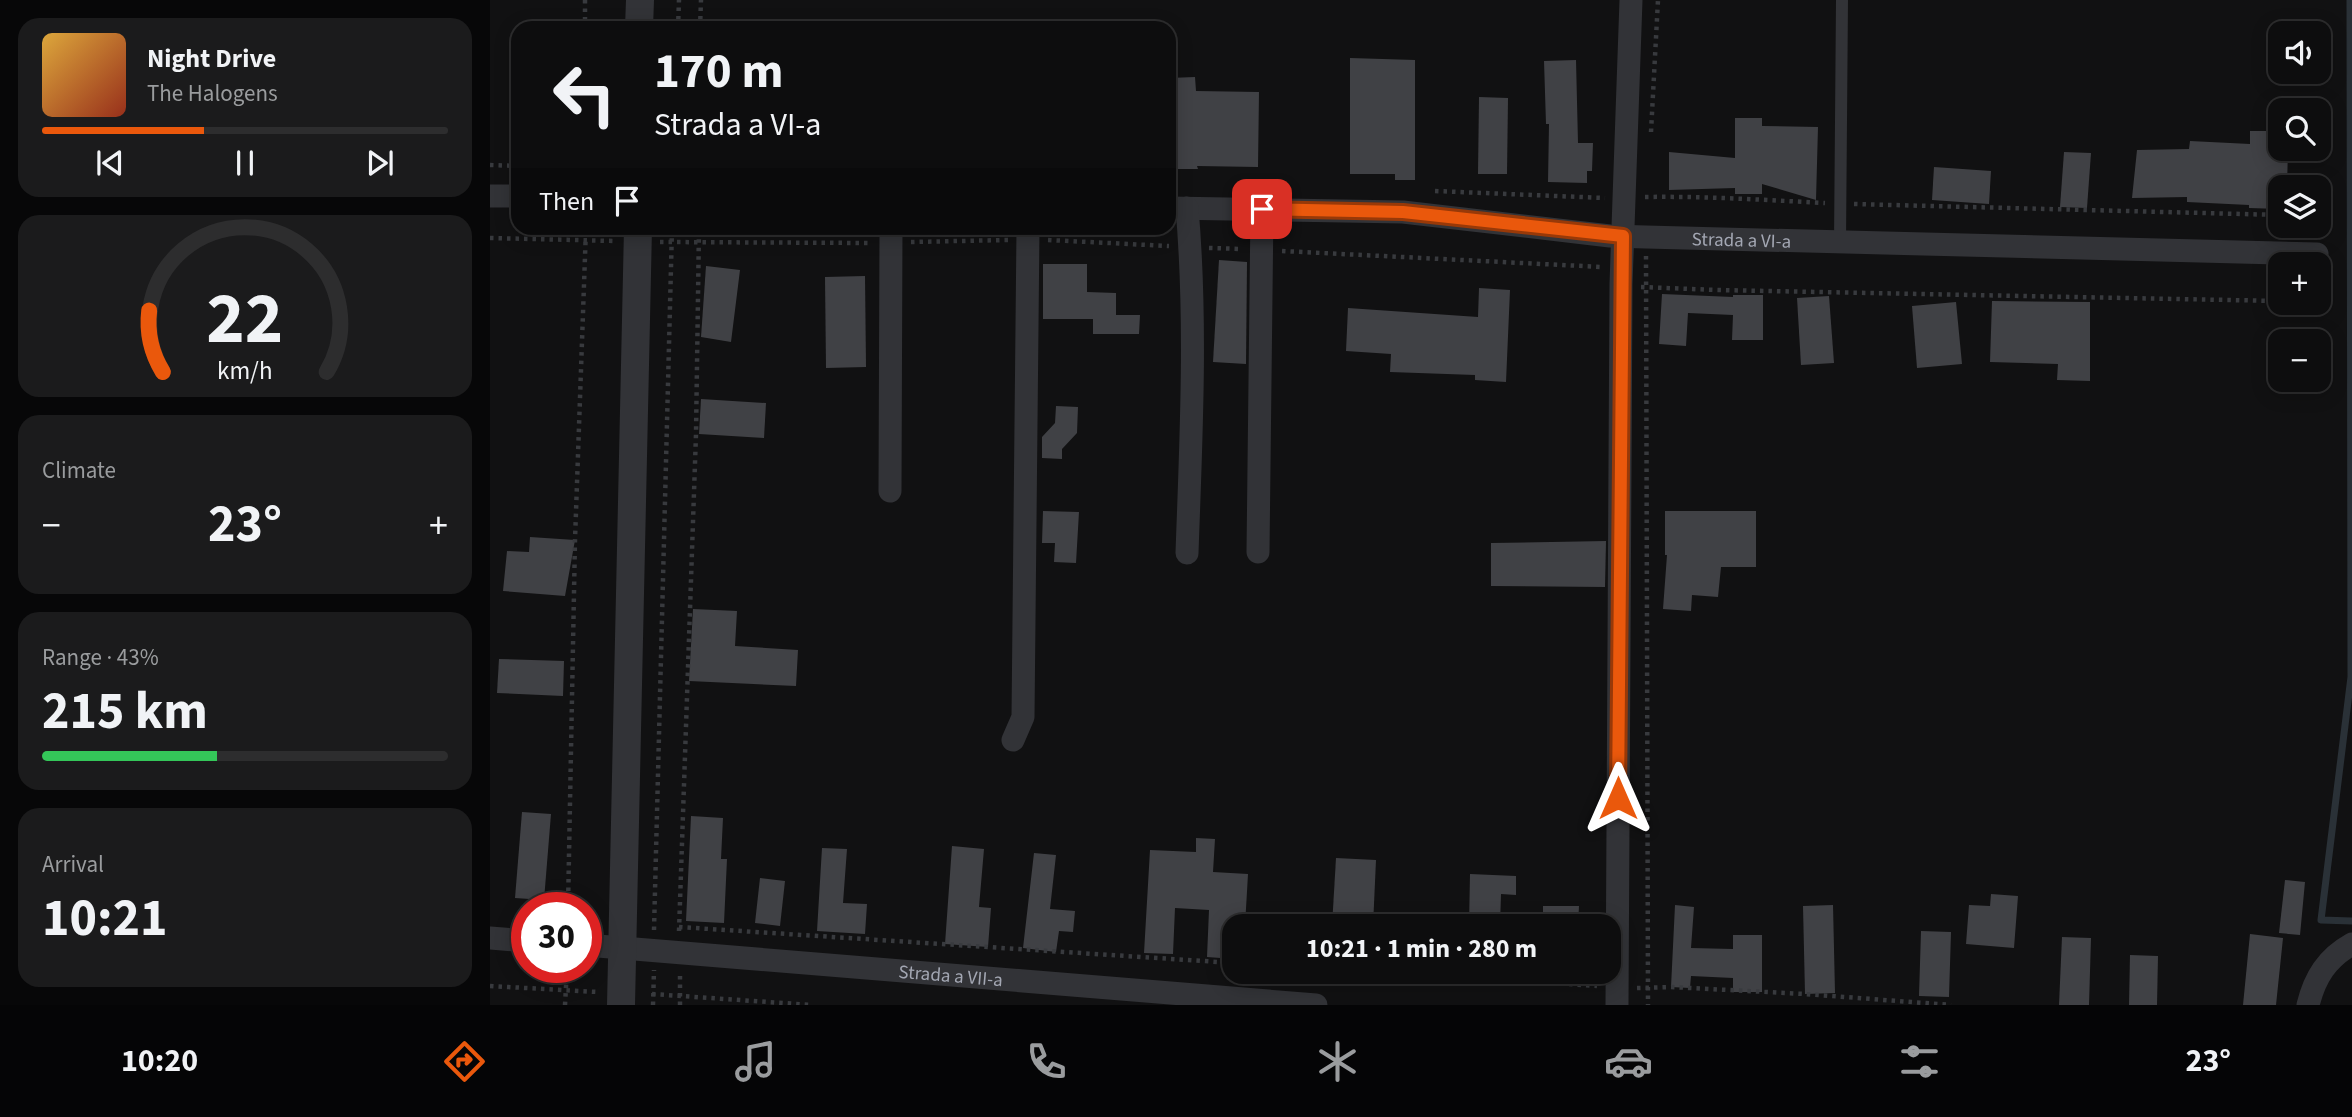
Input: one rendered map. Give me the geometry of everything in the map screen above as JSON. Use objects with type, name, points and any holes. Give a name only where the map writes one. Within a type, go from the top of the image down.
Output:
[{"type":"street","points":[[639,21],[640,0]]},
{"type":"street","points":[[1617,996],[1621,284],[1631,0]]},
{"type":"street","points":[[490,196],[511,196]]},
{"type":"street","points":[[1178,208],[1190,247],[1192,389],[1187,554]]},
{"type":"street","name":"Strada a VI-a","points":[[1178,208],[1403,212],[1646,237],[2268,253]]},
{"type":"street","points":[[1258,552],[1262,209]]},
{"type":"street","points":[[621,999],[638,235]]},
{"type":"street","points":[[890,491],[891,235]]},
{"type":"street","points":[[1013,740],[1023,717],[1028,235]]},
{"type":"street","points":[[490,938],[511,940]]},
{"type":"street","points":[[2308,1005],[2322,968],[2337,952],[2352,944]]},
{"type":"street","name":"Strada a VII-a","points":[[602,946],[1316,1005]]},
{"type":"lane","points":[[1840,242],[1842,0]]},
{"type":"path","points":[[585,0],[585,21]]},
{"type":"path","points":[[678,0],[678,21]]},
{"type":"path","points":[[700,21],[701,0]]},
{"type":"path","points":[[1650,145],[1658,0]]},
{"type":"path","points":[[490,165],[511,166]]},
{"type":"path","points":[[1647,198],[1648,184]]},
{"type":"path","points":[[1428,191],[1609,198],[1723,197],[1841,204],[2268,215]]},
{"type":"path","points":[[568,892],[575,540],[585,235]]},
{"type":"path","points":[[490,238],[585,240],[629,235]]},
{"type":"path","points":[[642,235],[671,242],[891,235]]},
{"type":"path","points":[[653,1005],[672,235]]},
{"type":"path","points":[[680,1005],[679,927],[696,434],[698,235]]},
{"type":"path","points":[[1051,235],[1190,247],[1608,267],[1621,284],[1646,287],[2268,301]]},
{"type":"path","points":[[1646,237],[1648,1005]]},
{"type":"path","points":[[679,927],[1222,962]]},
{"type":"path","points":[[565,1005],[566,983]]},
{"type":"path","points":[[1500,984],[1617,996],[1671,987],[1951,1005]]},
{"type":"path","points":[[490,986],[565,990],[621,999],[653,994],[680,994],[812,1005]]},
{"type":"building","points":[[1350,58],[1415,60],[1415,180],[1395,180],[1395,174],[1350,174]]},
{"type":"building","points":[[1576,60],[1578,143],[1593,143],[1592,171],[1587,171],[1587,183],[1548,182],[1549,124],[1546,124],[1544,61]]},
{"type":"building","points":[[1195,77],[1196,91],[1259,92],[1258,167],[1197,166],[1198,169],[1176,169],[1176,78]]},
{"type":"building","points":[[1479,97],[1508,98],[1507,174],[1478,174]]},
{"type":"building","points":[[1735,118],[1762,118],[1762,126],[1818,127],[1816,200],[1762,184],[1762,194],[1735,194],[1735,188],[1669,190],[1669,152],[1735,158]]},
{"type":"building","points":[[2250,131],[2268,131],[2268,161],[2288,161],[2287,175],[2268,175],[2268,209],[2187,202],[2187,197],[2132,198],[2137,150],[2189,149],[2190,141],[2250,144]]},
{"type":"building","points":[[2064,152],[2091,153],[2087,208],[2060,207]]},
{"type":"building","points":[[1934,167],[1991,171],[1989,204],[1932,200]]},
{"type":"building","points":[[1219,260],[1247,262],[1246,364],[1213,362]]},
{"type":"building","points":[[1043,264],[1087,264],[1087,292],[1116,293],[1116,315],[1140,315],[1139,334],[1093,334],[1093,319],[1043,319]]},
{"type":"building","points":[[706,266],[740,270],[731,342],[701,337]]},
{"type":"building","points":[[865,276],[866,367],[826,368],[825,277]]},
{"type":"building","points":[[1479,288],[1510,290],[1506,382],[1475,380],[1475,375],[1390,372],[1391,354],[1346,351],[1348,308],[1478,317]]},
{"type":"building","points":[[1662,294],[1733,297],[1763,295],[1763,340],[1732,340],[1733,315],[1688,313],[1686,346],[1659,344]]},
{"type":"building","points":[[1829,296],[1834,363],[1801,365],[1797,298]]},
{"type":"building","points":[[1992,301],[2090,302],[2090,381],[2057,380],[2058,364],[1990,362]]},
{"type":"building","points":[[1956,302],[1962,364],[1917,368],[1912,306]]},
{"type":"building","points":[[701,399],[766,403],[764,438],[699,434]]},
{"type":"building","points":[[1056,406],[1078,407],[1077,433],[1062,449],[1062,459],[1042,458],[1042,437],[1055,423]]},
{"type":"building","points":[[1043,511],[1079,512],[1076,563],[1054,562],[1055,543],[1042,543]]},
{"type":"building","points":[[1665,511],[1756,511],[1756,567],[1721,567],[1718,597],[1692,595],[1691,611],[1663,609],[1667,555]]},
{"type":"building","points":[[530,537],[575,540],[565,596],[503,591],[507,551],[529,552]]},
{"type":"building","points":[[1606,541],[1605,587],[1491,586],[1491,543]]},
{"type":"building","points":[[693,609],[737,611],[735,646],[798,650],[796,686],[689,681]]},
{"type":"building","points":[[499,659],[564,661],[563,696],[497,693]]},
{"type":"building","points":[[522,812],[551,814],[545,892],[515,892]]},
{"type":"building","points":[[691,816],[723,818],[721,859],[727,859],[724,923],[686,921]]},
{"type":"building","points":[[1196,838],[1215,839],[1213,872],[1248,874],[1246,914],[1222,914],[1222,958],[1207,957],[1209,910],[1175,908],[1173,954],[1144,953],[1150,850],[1196,852]]},
{"type":"building","points":[[952,846],[984,849],[979,907],[991,908],[988,947],[945,944]]},
{"type":"building","points":[[822,848],[847,849],[843,903],[867,904],[865,934],[817,931]]},
{"type":"building","points":[[1034,853],[1056,855],[1050,909],[1075,911],[1073,932],[1059,931],[1056,952],[1023,948]]},
{"type":"building","points":[[1336,858],[1376,860],[1374,914],[1333,914]]},
{"type":"building","points":[[1470,874],[1516,876],[1516,895],[1501,894],[1500,914],[1469,914]]},
{"type":"building","points":[[760,878],[785,881],[780,926],[755,923]]},
{"type":"building","points":[[2285,880],[2305,882],[2300,935],[2279,933]]},
{"type":"building","points":[[1991,894],[2018,896],[2014,948],[1966,944],[1969,905],[1990,906]]},
{"type":"building","points":[[1675,905],[1694,907],[1691,948],[1733,949],[1733,935],[1762,935],[1762,992],[1733,992],[1733,978],[1691,976],[1690,988],[1671,987]]},
{"type":"building","points":[[1833,905],[1835,993],[1805,994],[1803,906]]},
{"type":"building","points":[[1543,906],[1579,906],[1579,914],[1543,914]]},
{"type":"building","points":[[1921,931],[1951,932],[1949,997],[1919,996]]},
{"type":"building","points":[[2250,934],[2283,938],[2276,1005],[2243,1005]]},
{"type":"building","points":[[2062,937],[2091,938],[2089,1005],[2059,1005]]},
{"type":"building","points":[[2130,955],[2158,956],[2157,1005],[2129,1005]]},
{"type":"waterway","points":[[2350,0],[2351,677],[2321,920],[2352,921]]},
{"type":"route","points":[[1262,209],[1403,212],[1623,236],[1618,798]]}]
